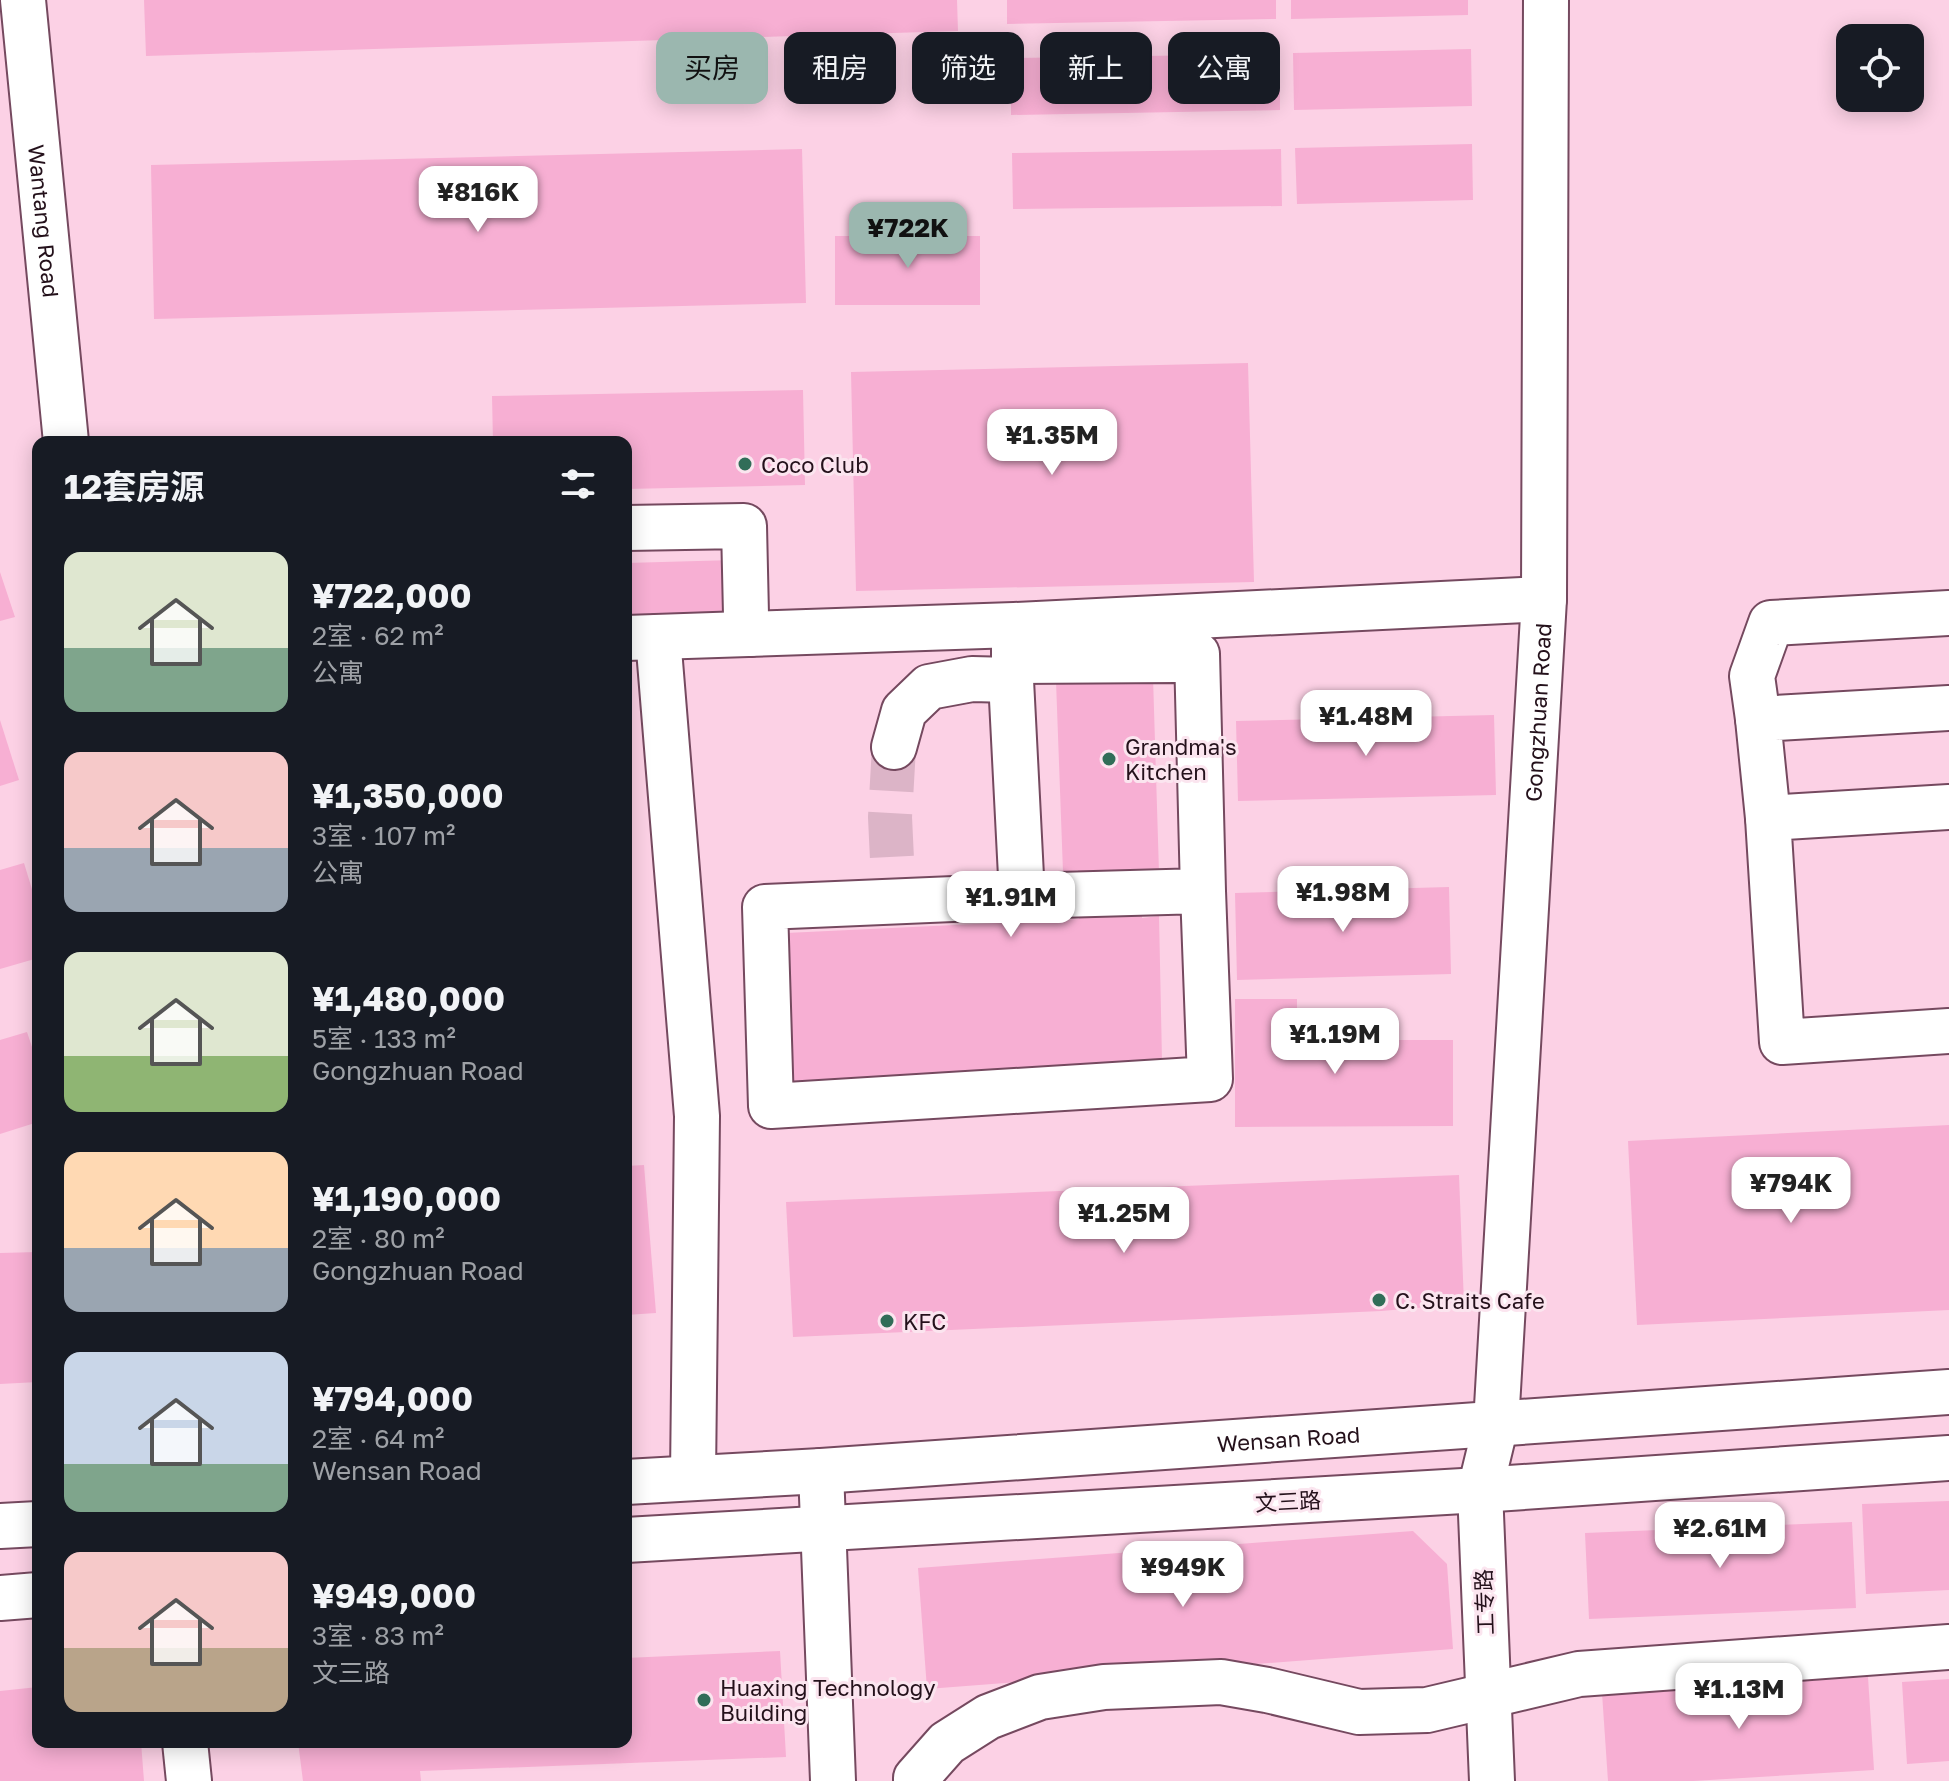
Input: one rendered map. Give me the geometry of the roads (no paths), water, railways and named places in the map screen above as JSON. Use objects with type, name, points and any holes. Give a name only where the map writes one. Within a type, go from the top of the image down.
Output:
[{"type":"street","name":"Wantang Road","points":[[23,0],[65,436]]},
{"type":"street","name":"Gongzhuan Road","points":[[1496,1424],[1544,599],[1546,0]]},
{"type":"street","points":[[632,528],[744,526],[746,615],[750,634]]},
{"type":"street","points":[[894,747],[904,711],[929,687],[972,679],[1013,655],[1544,599]]},
{"type":"street","points":[[1949,613],[1771,623],[1752,676],[1768,818],[1782,1042],[1949,1031]]},
{"type":"street","points":[[693,1477],[697,1116],[642,637],[750,634],[1013,655],[1175,660],[1197,654],[1210,1079],[771,1106],[765,907],[1203,891]]},
{"type":"street","points":[[1013,655],[1022,896]]},
{"type":"street","points":[[1175,660],[1180,824]]},
{"type":"street","points":[[1758,719],[1949,708]]},
{"type":"street","points":[[1768,818],[1949,807]]},
{"type":"street","name":"Wensan Road","points":[[632,1482],[1949,1392]]},
{"type":"street","name":"工专路","points":[[1492,1781],[1480,1490],[1496,1424]]},
{"type":"street","name":"文三路","points":[[632,1540],[1480,1490],[1949,1458]]},
{"type":"street","points":[[821,1471],[833,1781]]},
{"type":"street","points":[[0,1526],[32,1524]]},
{"type":"street","points":[[0,1598],[32,1595]]},
{"type":"street","points":[[916,1781],[947,1743],[988,1717],[1040,1697],[1104,1687],[1221,1682],[1359,1712],[1427,1710],[1579,1674],[1949,1647]]},
{"type":"street","points":[[186,1748],[189,1781]]},
{"type":"tunnel","points":[[894,747],[890,817],[894,902]]},
{"type":"place","name":"Coco Club","points":[[745,464]]},
{"type":"place","name":"Grandma's Kitchen","points":[[1109,759]]},
{"type":"place","name":"C. Straits Cafe","points":[[1379,1300]]},
{"type":"place","name":"KFC","points":[[887,1321]]},
{"type":"place","name":"Huaxing Technology Building","points":[[704,1700]]}]
